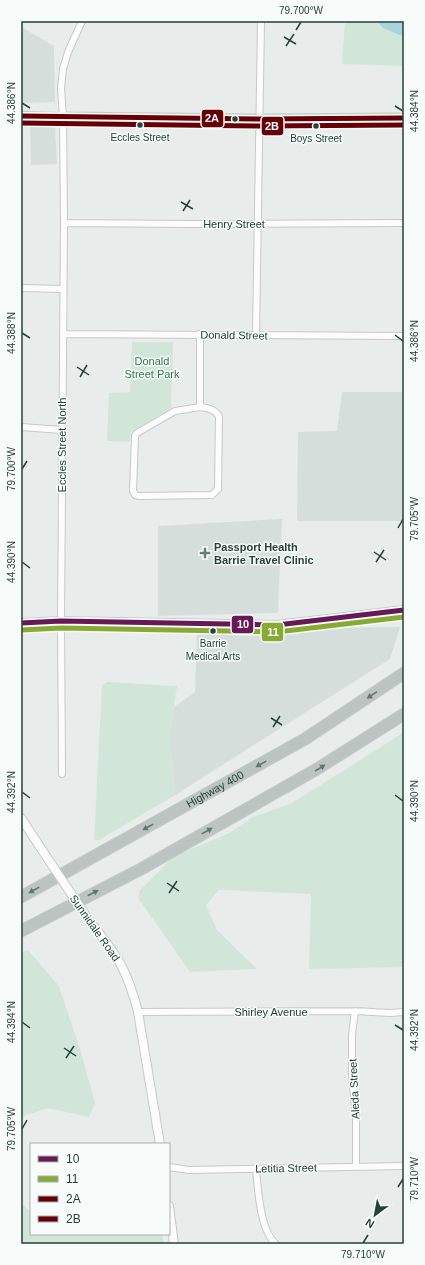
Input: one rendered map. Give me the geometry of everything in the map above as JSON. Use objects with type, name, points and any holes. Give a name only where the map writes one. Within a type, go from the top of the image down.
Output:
[{"type":"highway","name":"Highway 400","points":[[21,897],[305,739],[404,673]]},
{"type":"highway","points":[[21,931],[141,868],[318,770],[404,714]]},
{"type":"main road","points":[[21,116],[259,119],[404,118]]},
{"type":"main road","points":[[21,623],[61,621],[276,625],[404,610]]},
{"type":"main road","name":"Sunnidale Road","points":[[21,818],[86,916],[121,965],[132,991],[138,1012],[160,1143]]},
{"type":"main road","points":[[170,1214],[174,1244]]},
{"type":"street","name":"Eccles Street North","points":[[62,774],[61,621],[64,223],[63,117],[61,88],[63,69],[68,52],[82,21]]},
{"type":"street","points":[[256,335],[261,21]]},
{"type":"street","name":"Henry Street","points":[[64,223],[404,223]]},
{"type":"street","points":[[21,288],[64,289]]},
{"type":"street","name":"Donald Street","points":[[63,334],[404,336]]},
{"type":"street","points":[[200,334],[200,407]]},
{"type":"street","points":[[200,407],[212,409],[220,416],[218,489],[212,495],[135,495],[133,492],[135,436],[137,433],[175,411],[200,407]]},
{"type":"street","points":[[21,427],[62,430]]},
{"type":"street","name":"Aleda Street","points":[[355,1011],[352,1035],[352,1075],[356,1117],[356,1167]]},
{"type":"street","name":"Shirley Avenue","points":[[138,1012],[404,1012]]},
{"type":"street","name":"Letitia Street","points":[[170,1167],[189,1170],[404,1166]]},
{"type":"street","points":[[256,1169],[265,1228],[272,1241],[276,1244]]},
{"type":"shaded area","points":[[21,27],[54,46],[55,102],[21,103]]},
{"type":"shaded area","points":[[30,126],[55,126],[57,164],[31,165]]},
{"type":"shaded area","points":[[342,392],[404,392],[404,521],[297,521],[298,432],[337,431]]},
{"type":"shaded area","points":[[282,519],[278,613],[158,616],[158,526]]},
{"type":"shaded area","points":[[400,627],[390,659],[175,795],[169,739],[174,707],[195,692],[197,629]]},
{"type":"green space","points":[[345,21],[377,21],[383,28],[404,37],[404,66],[342,64]]},
{"type":"green space","name":"Donald Street Park","points":[[132,342],[173,342],[171,408],[131,432],[130,442],[107,441],[109,393],[130,392]]},
{"type":"green space","points":[[107,682],[177,686],[169,739],[175,795],[99,840],[94,840],[102,685]]},
{"type":"green space","points":[[404,731],[404,967],[309,969],[311,894],[219,890],[206,905],[217,930],[257,969],[190,972],[138,898],[140,890],[173,857],[229,833],[253,817],[292,803]]},
{"type":"green space","points":[[28,950],[59,986],[80,1049],[95,1103],[89,1117],[48,1108],[21,1117],[21,953]]},
{"type":"green space","points":[[21,1203],[30,1211],[30,1235],[162,1235],[164,1244],[21,1244]]},
{"type":"water","points":[[377,21],[404,21],[404,37],[383,28]]},
{"type":"transit line","name":"2A","points":[[21,116],[259,119],[404,118]]},
{"type":"transit line","name":"2B","points":[[21,123],[259,126],[404,125]]},
{"type":"transit line","name":"10","points":[[21,623],[61,621],[277,625],[404,610]]},
{"type":"transit line","name":"11","points":[[21,630],[61,628],[277,632],[404,617]]},
{"type":"place","name":"Eccles Street","points":[[140,125]]},
{"type":"place","name":"Boys Street","points":[[316,126]]},
{"type":"place","name":"Passport Health Barrie Travel Clinic","points":[[205,553]]},
{"type":"place","name":"Barrie Medical Arts","points":[[213,631]]}]
